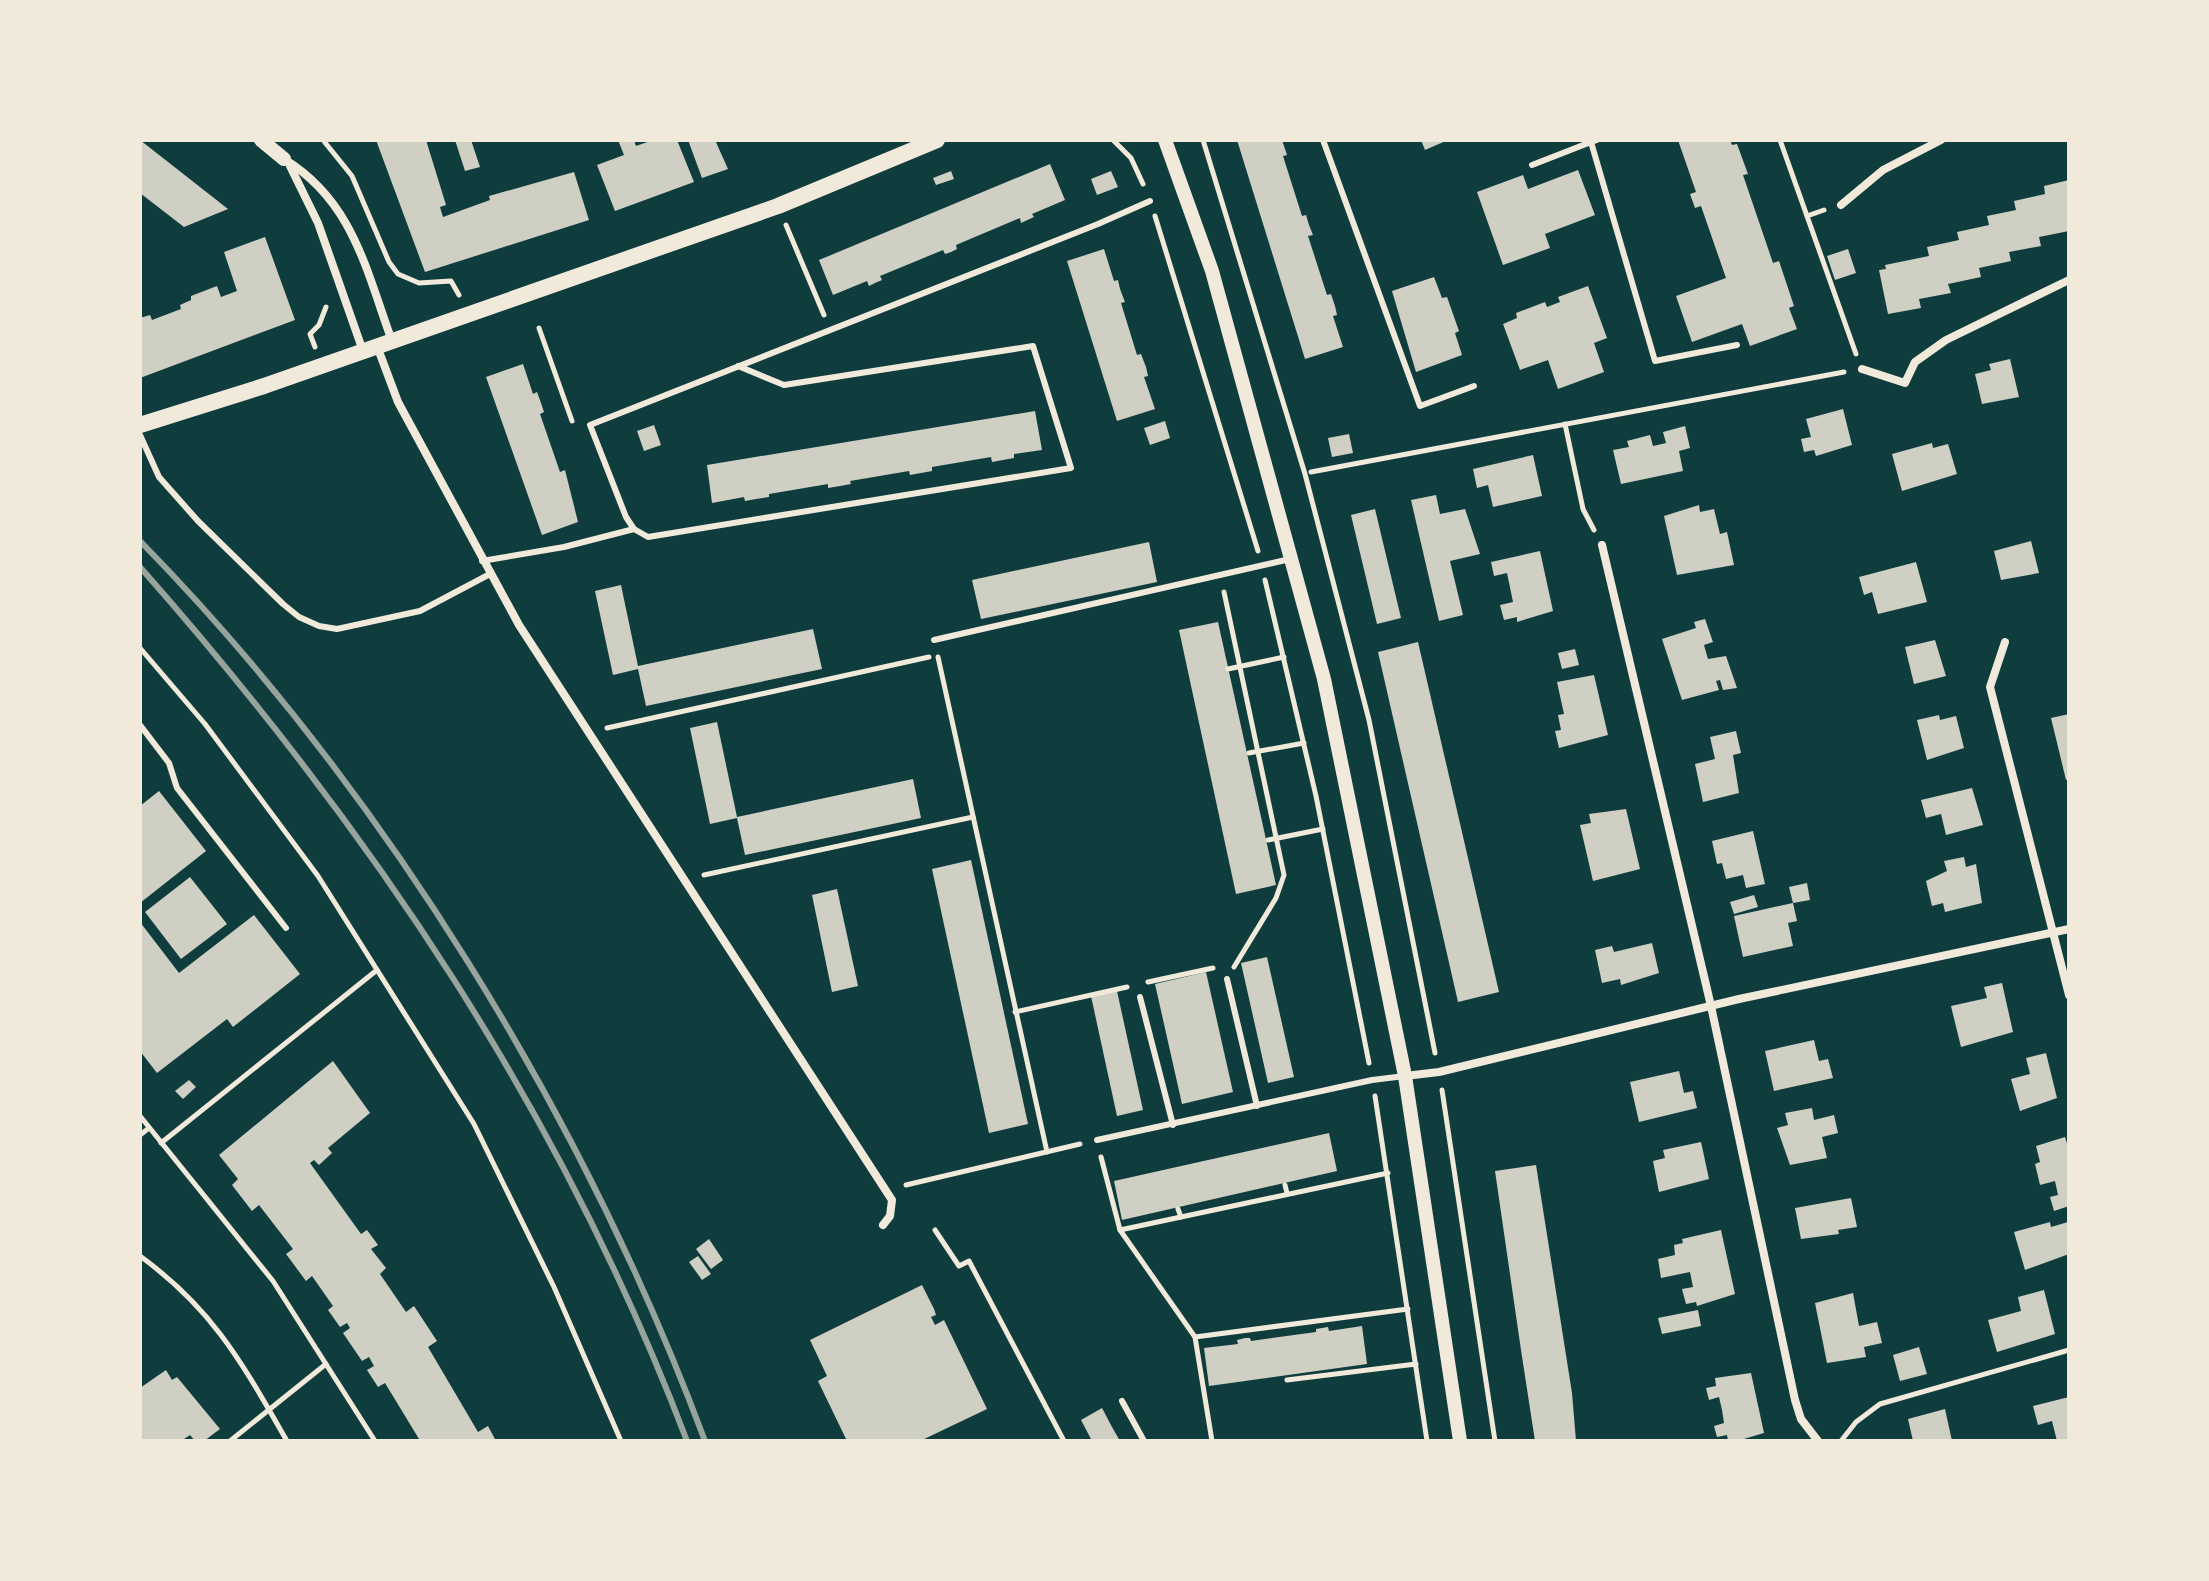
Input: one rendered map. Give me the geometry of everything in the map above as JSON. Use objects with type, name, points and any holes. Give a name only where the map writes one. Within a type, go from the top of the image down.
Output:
[{"type":"main road","points":[[140,425],[778,206],[937,140]]},
{"type":"street","points":[[261,140],[325,190],[344,216],[377,346]]},
{"type":"street","points":[[1165,140],[1212,271],[1294,559],[1324,679],[1405,1076],[1460,1441]]},
{"type":"street","points":[[1841,205],[1883,170],[1941,140]]},
{"type":"street","points":[[284,159],[303,188],[377,346],[398,402],[482,561],[582,727],[892,1200],[890,1216],[883,1225]]},
{"type":"street","points":[[1862,369],[1905,383],[1915,362],[1946,340],[2069,280]]},
{"type":"street","points":[[1602,545],[1711,1006],[1795,1400],[1801,1419],[1818,1441]]},
{"type":"street","points":[[2005,642],[1990,687],[2069,995]]},
{"type":"street","points":[[1405,1076],[1439,1072],[1711,1006],[2069,929]]},
{"type":"lane","points":[[1323,140],[1420,406],[1474,386]]},
{"type":"lane","points":[[1532,165],[1594,141],[1655,361],[1737,345]]},
{"type":"lane","points":[[738,366],[784,385],[1033,346],[1071,468],[648,537],[634,529],[620,503],[590,425],[1150,201]]},
{"type":"lane","points":[[140,435],[159,477],[198,521],[283,604],[299,617],[319,626],[337,629],[420,611],[490,574]]},
{"type":"lane","points":[[482,561],[564,547],[634,529]]},
{"type":"lane","points":[[934,640],[1294,559]]},
{"type":"lane","points":[[140,725],[169,763],[177,788],[286,928]]},
{"type":"lane","points":[[1227,979],[1257,1106]]},
{"type":"lane","points":[[1140,997],[1173,1125]]},
{"type":"lane","points":[[1097,1140],[1372,1080],[1405,1076]]},
{"type":"lane","points":[[1122,1401],[1144,1441]]},
{"type":"path","points":[[323,140],[352,176],[391,266],[413,282],[451,281],[466,315]]},
{"type":"path","points":[[1113,140],[1137,167],[1150,201],[1262,566],[1284,657],[1323,829],[1372,1080],[1427,1441]]},
{"type":"path","points":[[1203,140],[1305,474],[1369,720],[1439,1072],[1495,1441]]},
{"type":"path","points":[[1311,472],[1862,369],[1780,140]]},
{"type":"path","points":[[778,206],[831,330]]},
{"type":"path","points":[[1565,424],[1583,509],[1602,545]]},
{"type":"path","points":[[1220,575],[1253,754],[1283,883],[1227,979]]},
{"type":"path","points":[[140,648],[205,724],[308,864],[474,1124],[554,1287],[621,1441]]},
{"type":"path","points":[[606,729],[937,655],[1047,1152]]},
{"type":"path","points":[[1228,669],[1284,657]]},
{"type":"path","points":[[1253,754],[1304,743]]},
{"type":"path","points":[[703,875],[973,817]]},
{"type":"path","points":[[1271,839],[1323,829]]},
{"type":"path","points":[[161,1143],[377,970]]},
{"type":"path","points":[[140,1116],[273,1281],[375,1441]]},
{"type":"path","points":[[140,1135],[149,1128]]},
{"type":"path","points":[[906,1185],[1097,1140],[1120,1230],[1195,1337],[1212,1441]]},
{"type":"path","points":[[1120,1230],[1388,1173]]},
{"type":"path","points":[[1285,1185],[1287,1193]]},
{"type":"path","points":[[1178,1209],[1181,1217]]},
{"type":"path","points":[[935,1230],[959,1266],[969,1261],[1064,1441]]},
{"type":"path","points":[[140,1256],[202,1308],[287,1441]]},
{"type":"path","points":[[1195,1337],[1408,1309]]},
{"type":"path","points":[[1841,1441],[1856,1422],[1880,1404],[2069,1350]]},
{"type":"path","points":[[230,1441],[326,1364]]},
{"type":"path","points":[[1287,1380],[1416,1364]]},
{"type":"building","points":[[140,140],[228,209],[184,227],[140,193]]},
{"type":"building","points":[[376,140],[426,140],[446,205],[440,207],[443,217],[490,200],[489,196],[574,172],[589,220],[425,272]]},
{"type":"building","points":[[455,140],[471,140],[480,167],[465,171]]},
{"type":"building","points":[[618,140],[634,140],[636,146],[653,140],[677,140],[694,182],[615,211],[597,165],[624,155]]},
{"type":"building","points":[[688,140],[715,140],[728,169],[702,178]]},
{"type":"building","points":[[1237,140],[1282,140],[1287,155],[1283,156],[1302,216],[1306,215],[1313,235],[1308,236],[1327,295],[1331,294],[1335,306],[1337,315],[1333,316],[1343,347],[1305,359]]},
{"type":"building","points":[[1421,140],[1448,140],[1425,150]]},
{"type":"building","points":[[1678,140],[1730,140],[1732,145],[1737,144],[1748,174],[1743,175],[1773,263],[1779,261],[1794,306],[1789,308],[1797,329],[1750,346],[1742,324],[1692,342],[1676,296],[1726,278],[1701,206],[1695,208],[1690,194],[1696,192]]},
{"type":"building","points":[[1050,164],[1065,200],[1032,214],[1034,217],[1021,223],[1020,218],[956,245],[957,249],[951,252],[945,254],[943,250],[880,276],[882,280],[869,286],[867,281],[833,295],[819,260]]},
{"type":"building","points":[[1578,170],[1595,215],[1545,234],[1550,248],[1503,265],[1477,192],[1523,175],[1528,189]]},
{"type":"building","points":[[951,171],[954,179],[936,185],[933,178]]},
{"type":"building","points":[[1111,171],[1118,187],[1097,195],[1091,179]]},
{"type":"building","points":[[2069,180],[2069,231],[2039,237],[2041,246],[2009,252],[2011,261],[1979,268],[1981,277],[1948,284],[1951,293],[1919,299],[1921,308],[1888,314],[1879,270],[1886,269],[1885,265],[1929,256],[1927,247],[1959,240],[1957,232],[1989,225],[1987,216],[2016,210],[2014,201],[2045,194],[2044,186]]},
{"type":"building","points":[[265,237],[295,320],[140,378],[140,318],[150,315],[152,320],[181,309],[180,305],[191,300],[191,296],[217,286],[221,297],[237,291],[224,252]]},
{"type":"building","points":[[1104,249],[1114,281],[1118,280],[1125,302],[1121,303],[1137,355],[1141,354],[1146,367],[1148,376],[1144,377],[1155,409],[1117,421],[1067,261]]},
{"type":"building","points":[[1848,249],[1856,273],[1835,280],[1827,256]]},
{"type":"building","points":[[1434,277],[1442,298],[1447,297],[1459,331],[1455,333],[1462,355],[1416,372],[1392,291]]},
{"type":"building","points":[[1588,286],[1607,338],[1594,343],[1604,372],[1558,389],[1548,360],[1520,370],[1503,324],[1517,318],[1516,313],[1545,302],[1547,307],[1560,302],[1558,297]]},
{"type":"building","points":[[2010,359],[2019,397],[1982,404],[1975,374],[1991,370],[1989,364]]},
{"type":"building","points":[[523,364],[533,394],[537,392],[541,403],[544,412],[540,414],[560,472],[565,470],[578,522],[542,535],[486,377]]},
{"type":"building","points":[[1843,409],[1852,445],[1816,456],[1814,450],[1804,452],[1801,439],[1811,437],[1806,419]]},
{"type":"building","points":[[1035,411],[1042,450],[1014,454],[1014,458],[992,462],[991,457],[932,467],[932,471],[910,475],[909,471],[828,488],[828,484],[745,501],[744,497],[712,503],[707,465]]},
{"type":"building","points":[[1165,421],[1170,438],[1150,445],[1144,428]]},
{"type":"building","points":[[654,425],[661,445],[644,451],[637,431]]},
{"type":"building","points":[[1685,426],[1690,448],[1679,451],[1683,471],[1621,484],[1613,450],[1629,447],[1627,441],[1650,435],[1653,446],[1666,443],[1663,432]]},
{"type":"building","points":[[1349,434],[1353,453],[1332,457],[1328,438]]},
{"type":"building","points":[[1932,443],[1933,448],[1948,444],[1957,474],[1902,491],[1892,454]]},
{"type":"building","points":[[1533,455],[1542,496],[1493,507],[1488,485],[1477,488],[1473,469]]},
{"type":"building","points":[[1436,495],[1440,514],[1465,509],[1480,554],[1450,561],[1463,615],[1439,621],[1411,500]]},
{"type":"building","points":[[1699,505],[1700,512],[1714,509],[1720,534],[1727,532],[1734,565],[1677,575],[1664,516]]},
{"type":"building","points":[[1375,509],[1401,618],[1377,624],[1351,515]]},
{"type":"building","points":[[2031,541],[2039,573],[2001,580],[1994,551]]},
{"type":"building","points":[[1149,542],[1157,582],[981,619],[972,580]]},
{"type":"building","points":[[1540,551],[1553,611],[1517,622],[1517,617],[1504,620],[1500,605],[1513,602],[1507,573],[1494,576],[1491,562]]},
{"type":"building","points":[[1916,562],[1927,602],[1878,614],[1872,592],[1864,595],[1859,577]]},
{"type":"building","points":[[621,585],[638,666],[813,629],[822,669],[646,706],[638,669],[613,675],[595,591]]},
{"type":"building","points":[[1705,619],[1713,642],[1704,645],[1708,659],[1726,656],[1737,688],[1723,690],[1720,680],[1716,681],[1719,690],[1682,700],[1662,639],[1696,628],[1694,622]]},
{"type":"building","points":[[1218,622],[1276,885],[1236,894],[1179,630]]},
{"type":"building","points":[[1935,640],[1946,676],[1914,684],[1905,647]]},
{"type":"building","points":[[1418,642],[1499,992],[1458,1002],[1378,652]]},
{"type":"building","points":[[1575,649],[1579,665],[1562,669],[1558,653]]},
{"type":"building","points":[[1594,675],[1608,735],[1559,748],[1555,731],[1561,730],[1558,715],[1564,714],[1557,682]]},
{"type":"building","points":[[2069,714],[2069,779],[2066,780],[2051,718]]},
{"type":"building","points":[[1939,715],[1940,720],[1956,716],[1964,748],[1927,760],[1917,720]]},
{"type":"building","points":[[717,722],[737,817],[913,779],[921,818],[745,855],[737,818],[710,824],[690,728]]},
{"type":"building","points":[[1736,731],[1741,753],[1733,755],[1739,793],[1703,802],[1695,764],[1715,759],[1710,737]]},
{"type":"building","points":[[1972,788],[1983,825],[1946,835],[1941,814],[1926,818],[1921,800]]},
{"type":"building","points":[[159,791],[206,851],[140,903],[140,806]]},
{"type":"building","points":[[1626,809],[1640,869],[1593,881],[1580,825],[1591,823],[1589,814]]},
{"type":"building","points":[[1753,831],[1765,884],[1746,888],[1743,875],[1726,879],[1722,863],[1717,864],[1712,841]]},
{"type":"building","points":[[1964,857],[1966,867],[1976,864],[1982,903],[1945,912],[1943,903],[1932,906],[1926,881],[1947,871],[1944,861]]},
{"type":"building","points":[[971,860],[1028,1124],[989,1133],[932,869]]},
{"type":"building","points":[[190,877],[227,924],[181,959],[145,912]]},
{"type":"building","points":[[1807,883],[1810,900],[1793,903],[1789,887]]},
{"type":"building","points":[[837,889],[858,986],[832,992],[812,895]]},
{"type":"building","points":[[1754,895],[1758,907],[1734,914],[1730,902]]},
{"type":"building","points":[[1793,903],[1797,921],[1788,923],[1793,946],[1743,957],[1734,916]]},
{"type":"building","points":[[254,915],[300,974],[233,1027],[227,1019],[157,1073],[140,1051],[140,922],[179,973]]},
{"type":"building","points":[[1652,943],[1659,973],[1621,985],[1620,979],[1602,983],[1595,950],[1612,946],[1614,952]]},
{"type":"building","points":[[1267,957],[1294,1077],[1268,1083],[1241,963]]},
{"type":"building","points":[[1206,972],[1233,1092],[1182,1104],[1155,984]]},
{"type":"building","points":[[2002,983],[2013,1032],[1961,1047],[1951,1006],[1987,998],[1984,987]]},
{"type":"building","points":[[1117,991],[1143,1110],[1117,1116],[1091,996]]},
{"type":"building","points":[[1814,1040],[1819,1061],[1828,1059],[1833,1078],[1774,1091],[1765,1051]]},
{"type":"building","points":[[2046,1053],[2057,1098],[2020,1111],[2011,1079],[2030,1074],[2026,1058]]},
{"type":"building","points":[[333,1061],[370,1113],[328,1148],[332,1153],[319,1165],[314,1160],[310,1163],[361,1234],[367,1230],[378,1245],[371,1249],[386,1268],[380,1274],[406,1312],[414,1306],[437,1341],[428,1347],[478,1432],[488,1426],[496,1441],[416,1441],[419,1439],[385,1383],[378,1387],[367,1370],[374,1366],[369,1357],[362,1361],[343,1333],[350,1328],[347,1323],[340,1327],[328,1310],[333,1306],[312,1276],[306,1281],[286,1254],[293,1249],[259,1205],[252,1211],[232,1185],[238,1179],[219,1155]]},
{"type":"building","points":[[1679,1071],[1684,1093],[1693,1091],[1697,1108],[1639,1122],[1630,1082]]},
{"type":"building","points":[[189,1080],[196,1087],[183,1099],[175,1091]]},
{"type":"building","points":[[1812,1108],[1814,1120],[1834,1115],[1838,1133],[1822,1137],[1827,1158],[1790,1165],[1777,1128],[1788,1125],[1785,1113]]},
{"type":"building","points":[[1329,1133],[1337,1171],[1122,1220],[1114,1181]]},
{"type":"building","points":[[2065,1137],[2069,1150],[2069,1206],[2054,1211],[2050,1197],[2058,1195],[2055,1181],[2040,1185],[2035,1164],[2040,1162],[2036,1146]]},
{"type":"building","points":[[1701,1142],[1709,1179],[1659,1192],[1653,1161],[1665,1158],[1663,1150]]},
{"type":"building","points":[[1536,1165],[1572,1393],[1576,1441],[1535,1441],[1495,1171]]},
{"type":"building","points":[[1851,1198],[1857,1227],[1838,1230],[1839,1234],[1801,1239],[1795,1208]]},
{"type":"building","points":[[2050,1222],[2051,1227],[2068,1222],[2069,1254],[2025,1270],[2014,1232]]},
{"type":"building","points":[[1721,1230],[1735,1294],[1697,1306],[1696,1302],[1686,1304],[1682,1289],[1693,1287],[1690,1272],[1661,1278],[1658,1259],[1675,1255],[1674,1245],[1683,1243],[1682,1239]]},
{"type":"building","points":[[709,1239],[723,1260],[711,1269],[696,1249]]},
{"type":"building","points":[[698,1256],[711,1274],[702,1280],[689,1262]]},
{"type":"building","points":[[922,1285],[936,1315],[931,1317],[935,1325],[944,1320],[987,1409],[920,1441],[847,1441],[818,1381],[827,1376],[810,1340]]},
{"type":"building","points":[[2044,1290],[2055,1334],[1997,1352],[1988,1320],[2021,1311],[2018,1297]]},
{"type":"building","points":[[1853,1293],[1859,1326],[1877,1322],[1882,1343],[1864,1347],[1866,1357],[1827,1363],[1815,1303]]},
{"type":"building","points":[[1698,1310],[1701,1326],[1662,1334],[1658,1318]]},
{"type":"building","points":[[1362,1326],[1367,1364],[1209,1386],[1204,1348],[1238,1344],[1237,1340],[1245,1338],[1251,1341],[1316,1332],[1316,1329],[1328,1327],[1329,1331]]},
{"type":"building","points":[[1919,1347],[1927,1374],[1900,1381],[1893,1355]]},
{"type":"building","points":[[166,1370],[172,1380],[177,1377],[220,1429],[204,1441],[195,1441],[190,1435],[181,1441],[140,1439],[140,1388]]},
{"type":"building","points":[[1751,1373],[1764,1433],[1737,1441],[1728,1441],[1727,1435],[1717,1437],[1714,1426],[1724,1423],[1722,1410],[1719,1397],[1709,1400],[1706,1388],[1716,1386],[1715,1378]]},
{"type":"building","points":[[2069,1397],[2069,1441],[2057,1441],[2052,1421],[2038,1425],[2033,1406]]},
{"type":"building","points":[[1102,1408],[1120,1441],[1092,1441],[1081,1420]]},
{"type":"building","points":[[1945,1409],[1952,1441],[1913,1441],[1908,1419]]},
{"type":"railway","points":[[140,541],[229,638],[314,741],[394,849],[468,962],[537,1079],[600,1199],[656,1319],[705,1441]]},
{"type":"railway","points":[[140,567],[306,768],[382,872],[454,979],[520,1089],[581,1203],[637,1320],[687,1441]]}]
